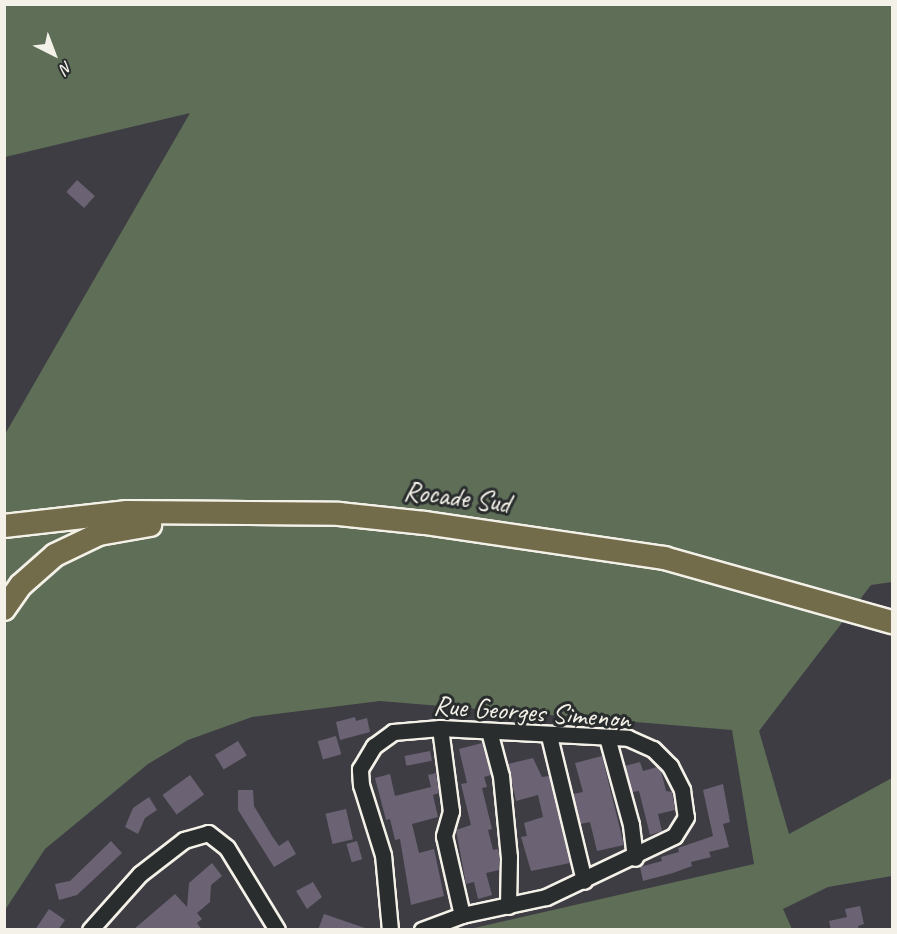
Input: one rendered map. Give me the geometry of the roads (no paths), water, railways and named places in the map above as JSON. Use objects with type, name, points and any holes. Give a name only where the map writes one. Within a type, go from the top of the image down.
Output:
[{"type":"main road","points":[[4,516],[127,512]]},
{"type":"main road","name":"Rocade Sud","points":[[4,526],[127,512],[329,514],[425,523],[664,558],[892,622]]},
{"type":"main road","points":[[4,609],[21,585],[54,555],[99,534],[125,527],[177,523],[425,523]]},
{"type":"street","name":"Rue Georges Simenon","points":[[390,930],[383,855],[361,785],[360,769],[374,746],[393,732],[440,728],[549,736],[628,738],[660,754],[682,790],[686,817],[681,828],[635,858],[546,897],[462,915],[422,930]]},
{"type":"street","points":[[440,728],[451,811],[444,836],[462,915]]},
{"type":"street","points":[[489,731],[501,776],[509,857],[508,906]]},
{"type":"street","points":[[549,736],[584,881]]},
{"type":"street","points":[[607,737],[631,825],[635,858]]},
{"type":"street","points":[[90,930],[105,909],[147,868],[184,840],[208,833],[227,848],[277,930]]}]
